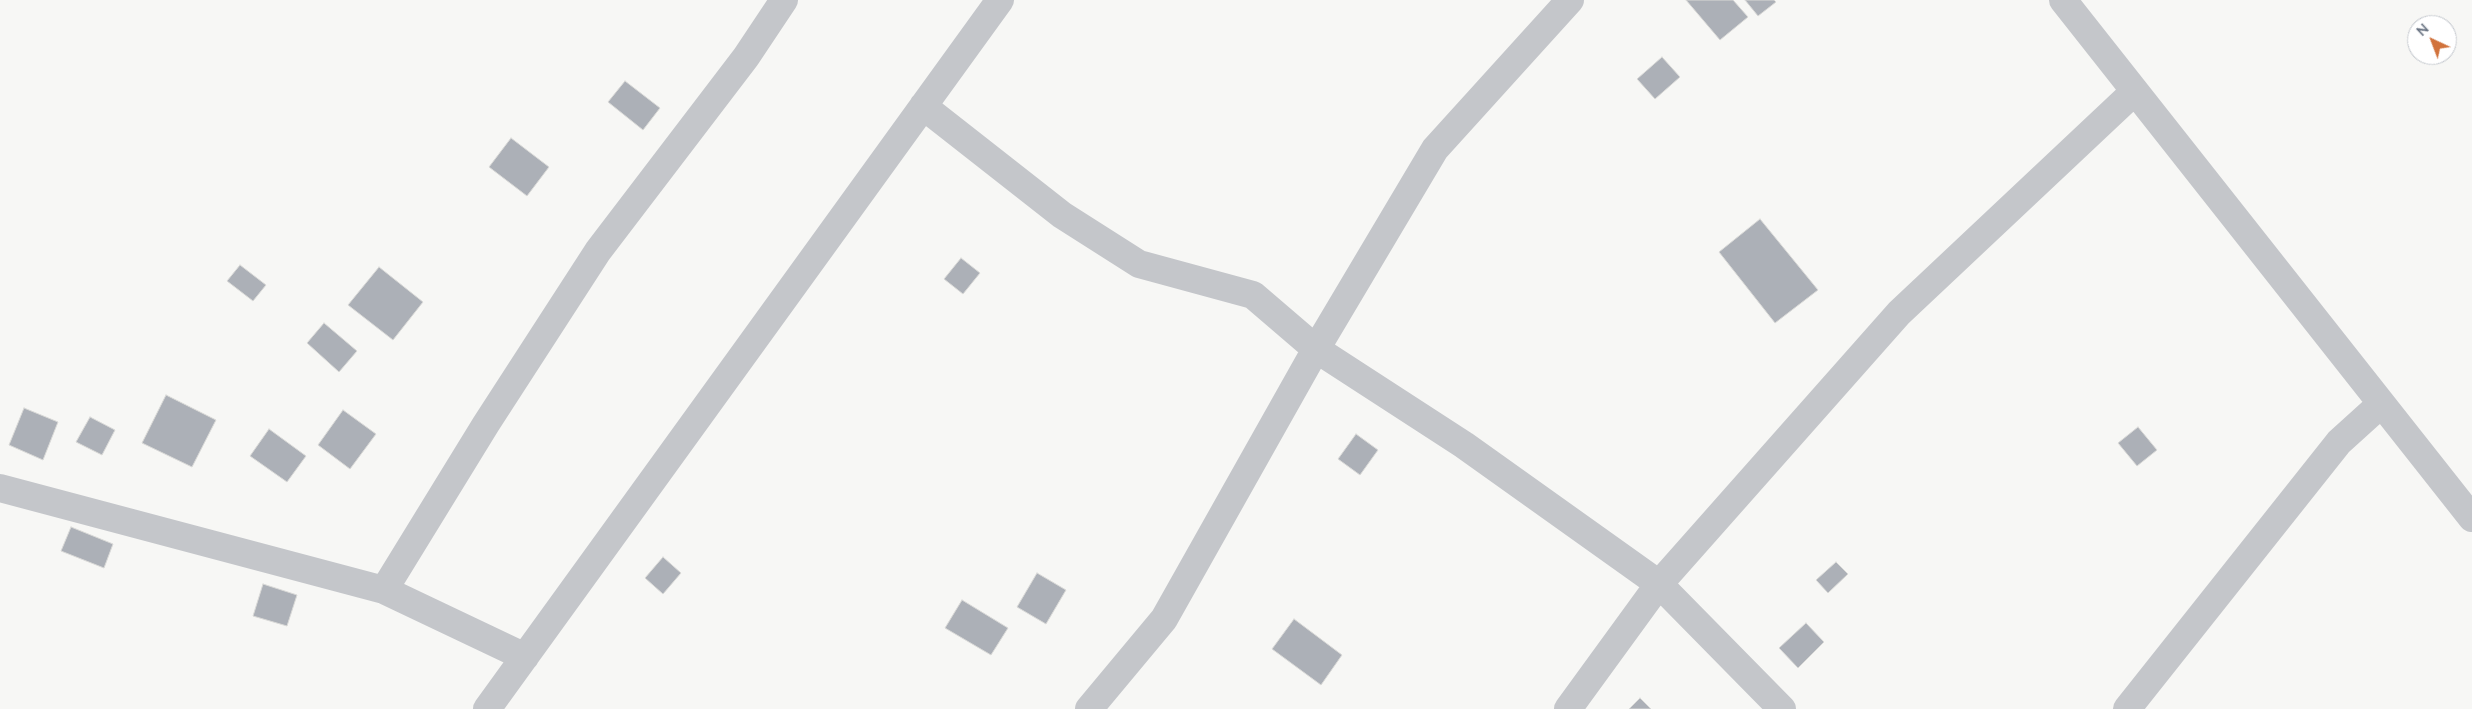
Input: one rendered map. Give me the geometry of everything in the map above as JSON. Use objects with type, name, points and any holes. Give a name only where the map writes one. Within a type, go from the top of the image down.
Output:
[{"type":"street","points":[[384,590],[486,424],[598,251],[746,58],[784,0]]},
{"type":"street","points":[[487,709],[1000,0]]},
{"type":"street","points":[[1089,709],[1164,619],[1316,349],[1434,148],[1570,0]]},
{"type":"street","points":[[2063,0],[2472,518]]},
{"type":"street","points":[[1568,709],[1659,584],[1899,313],[2135,91]]},
{"type":"street","points":[[923,106],[1062,215],[1138,264],[1253,295],[1316,349],[1464,446],[1659,584],[1782,709]]},
{"type":"street","points":[[2127,709],[2338,442],[2381,404]]},
{"type":"street","points":[[0,488],[384,590],[525,657]]},
{"type":"building","points":[[1686,0],[1733,0],[1748,17],[1720,40]]},
{"type":"building","points":[[1745,0],[1774,0],[1776,2],[1758,16]]},
{"type":"building","points":[[1662,57],[1680,77],[1655,99],[1637,79]]},
{"type":"building","points":[[625,81],[660,108],[643,130],[608,102]]},
{"type":"building","points":[[511,138],[549,167],[527,196],[489,167]]},
{"type":"building","points":[[1760,219],[1818,290],[1775,323],[1719,252]]},
{"type":"building","points":[[961,258],[980,273],[963,294],[944,279]]},
{"type":"building","points":[[240,265],[266,285],[253,301],[227,281]]},
{"type":"building","points":[[379,267],[423,302],[393,340],[348,305]]},
{"type":"building","points":[[324,323],[357,351],[339,372],[307,343]]},
{"type":"building","points":[[166,395],[216,420],[192,467],[142,443]]},
{"type":"building","points":[[24,408],[58,422],[43,460],[9,445]]},
{"type":"building","points":[[343,410],[376,434],[350,469],[318,445]]},
{"type":"building","points":[[90,417],[115,430],[102,455],[76,442]]},
{"type":"building","points":[[2138,427],[2157,450],[2137,466],[2118,443]]},
{"type":"building","points":[[269,429],[306,456],[287,482],[250,456]]},
{"type":"building","points":[[1356,434],[1378,450],[1360,475],[1338,459]]},
{"type":"building","points":[[71,527],[113,544],[104,568],[61,551]]},
{"type":"building","points":[[663,557],[681,573],[663,594],[645,578]]},
{"type":"building","points":[[1836,562],[1848,574],[1828,593],[1816,580]]},
{"type":"building","points":[[1037,573],[1066,590],[1046,624],[1017,607]]},
{"type":"building","points":[[263,584],[297,595],[287,626],[253,616]]},
{"type":"building","points":[[962,600],[1008,628],[991,655],[945,628]]},
{"type":"building","points":[[1294,619],[1342,655],[1321,685],[1272,649]]},
{"type":"building","points":[[1806,623],[1824,642],[1798,668],[1779,648]]},
{"type":"building","points":[[1640,698],[1651,709],[1629,709]]}]
